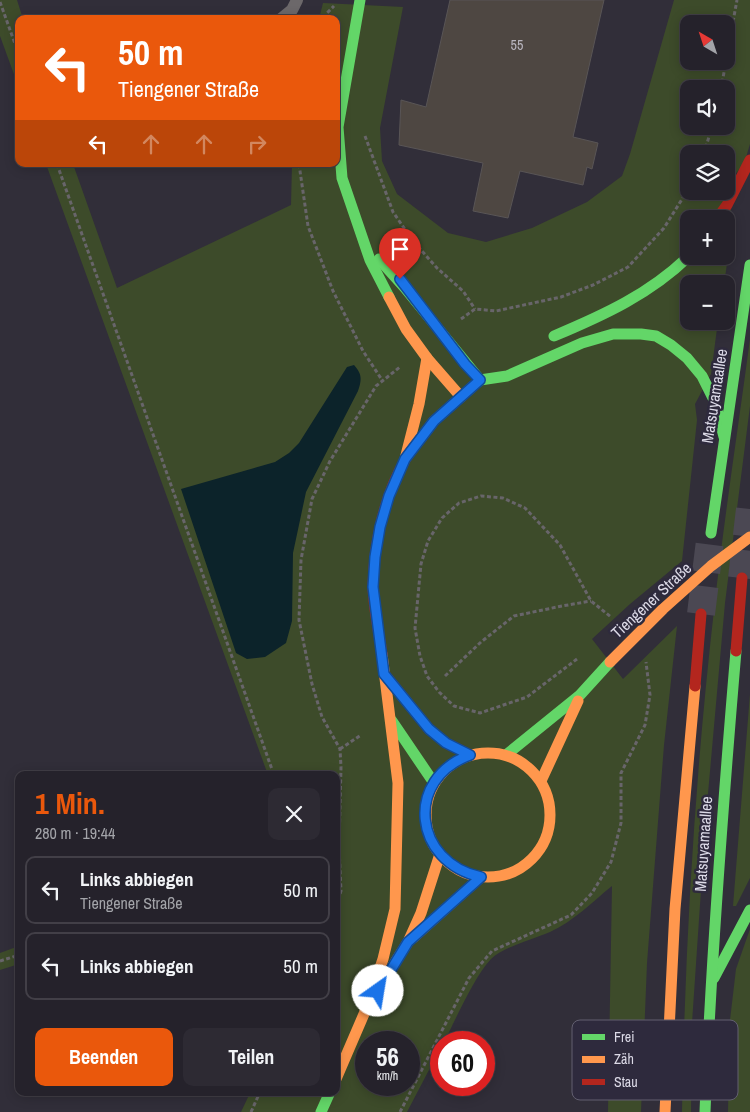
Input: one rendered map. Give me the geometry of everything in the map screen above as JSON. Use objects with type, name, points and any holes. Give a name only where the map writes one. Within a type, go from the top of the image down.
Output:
[{"type":"main road","points":[[340,115],[360,0]]},
{"type":"main road","points":[[340,152],[342,178],[370,260],[406,329],[427,358],[461,397]]},
{"type":"main road","points":[[723,210],[750,160]]},
{"type":"main road","points":[[366,245],[400,279],[465,364],[480,380]]},
{"type":"main road","points":[[543,340],[626,304],[653,287],[681,265]]},
{"type":"main road","name":"Matsuyamaallee","points":[[711,533],[750,265]]},
{"type":"main road","points":[[480,380],[507,376],[582,343],[613,334],[656,336],[687,358],[702,376],[716,402],[724,437]]},
{"type":"main road","points":[[340,1070],[367,1007],[383,959],[395,909],[398,783],[392,720],[373,587],[380,527],[389,496],[405,459],[419,404],[427,358]]},
{"type":"main road","points":[[405,459],[434,421],[491,368]]},
{"type":"main road","name":"Tiengener Straße","points":[[506,754],[580,695],[663,608],[711,566],[750,537]]},
{"type":"main road","name":"Matsuyamaallee","points":[[709,1020],[722,814],[742,578]]},
{"type":"main road","name":"Matsuyamaallee","points":[[669,1020],[674,909],[701,614]]},
{"type":"main road","points":[[738,614],[750,642]]},
{"type":"main road","points":[[384,674],[429,729],[446,743],[470,755]]},
{"type":"main road","name":"Tiengener Straße","points":[[541,781],[580,695]]},
{"type":"main road","points":[[392,720],[434,784]]},
{"type":"main road","points":[[483,752],[506,754],[524,763],[541,781],[547,794],[550,808],[550,822],[547,835],[541,848],[532,858],[521,867],[508,873],[495,877],[481,877],[458,870],[440,854],[430,838],[426,820],[427,801],[434,784],[445,769],[470,755],[483,752]]},
{"type":"main road","points":[[367,1007],[408,942],[421,913],[440,854]]},
{"type":"main road","points":[[408,942],[481,877]]},
{"type":"main road","points":[[710,986],[750,910]]},
{"type":"main road","points":[[321,1112],[328,1096]]},
{"type":"lane","points":[[286,15],[292,10],[297,0]]},
{"type":"path","points":[[734,15],[737,0]]},
{"type":"path","points":[[0,2],[15,44]]},
{"type":"path","points":[[364,133],[393,212],[413,241],[437,268],[463,291],[475,309]]},
{"type":"path","points":[[58,167],[273,771]]},
{"type":"path","points":[[299,167],[308,226],[315,245],[333,291],[364,351],[382,380]]},
{"type":"path","points":[[461,319],[475,309],[496,311],[561,298],[628,268],[664,228],[682,200]]},
{"type":"path","points":[[340,794],[340,750],[322,717],[312,684],[299,620],[301,560],[312,499],[330,461],[376,386],[404,363]]},
{"type":"path","points":[[580,656],[526,697],[480,713],[454,706],[439,692],[427,676],[420,656],[415,628],[421,564],[428,542],[442,518],[458,503],[481,496],[503,498],[525,508],[560,545],[591,601],[611,617]]},
{"type":"path","points":[[445,676],[481,642],[514,616],[591,601]]},
{"type":"path","points":[[400,1112],[469,978],[492,951],[571,915],[592,893],[611,862],[621,823],[621,773],[645,725],[650,695],[646,662]]},
{"type":"path","points":[[340,750],[361,735]]},
{"type":"path","points":[[340,876],[340,894]]},
{"type":"path","points":[[0,961],[15,956]]},
{"type":"path","points":[[251,1112],[258,1096]]},
{"type":"green space","points":[[0,0],[17,0],[22,15],[15,15],[15,77],[0,36]]},
{"type":"green space","points":[[674,0],[750,0],[750,144],[744,164],[735,174],[735,145],[680,145],[680,200],[726,200],[731,210],[680,210],[680,265],[727,265],[725,275],[680,275],[680,330],[717,330],[711,374],[695,404],[697,420],[682,561],[630,604],[592,639],[623,679],[677,626],[664,745],[647,963],[645,1020],[610,1020],[612,886],[559,928],[511,947],[491,959],[472,987],[450,1031],[430,1031],[430,1068],[420,1087],[420,1031],[355,1031],[355,1096],[415,1096],[407,1112],[241,1112],[249,1096],[340,1096],[340,771],[267,771],[47,167],[74,167],[117,288],[291,205],[292,167],[340,167],[340,15],[320,15],[323,3],[403,7],[380,128],[382,161],[397,194],[448,233],[486,242],[532,228],[587,202],[622,176]]},
{"type":"green space","points":[[750,339],[750,406],[725,603],[706,816],[692,1020],[685,1020],[688,923],[701,735],[727,508]]},
{"type":"green space","points":[[750,694],[750,878],[736,906],[733,906]]},
{"type":"green space","points":[[750,929],[750,1112],[728,1112],[728,1100],[738,1100],[738,1020],[730,1020],[736,969]]},
{"type":"green space","points":[[15,947],[15,965],[0,970],[0,953]]},
{"type":"green space","points":[[608,1100],[641,1100],[641,1112],[608,1112]]},
{"type":"green space","points":[[682,1100],[691,1100],[691,1112],[682,1112]]},
{"type":"water","points":[[354,365],[361,377],[358,391],[306,492],[293,553],[292,621],[286,643],[265,657],[247,659],[236,653],[181,489],[275,462],[289,453],[299,443],[347,367]]},
{"type":"building","points":[[450,0],[604,0],[573,137],[598,143],[592,169],[587,167],[583,185],[520,171],[508,218],[473,211],[483,163],[399,145],[401,100],[426,107]]},
{"type":"tunnel","points":[[742,578],[750,509]]},
{"type":"tunnel","points":[[701,614],[711,533]]},
{"type":"traffic: fast","points":[[340,115],[360,0]]},
{"type":"traffic: fast","points":[[340,152],[342,178],[370,260],[389,297]]},
{"type":"traffic: fast","points":[[379,259],[480,380]]},
{"type":"traffic: fast","points":[[554,336],[626,302],[658,282],[680,264]]},
{"type":"traffic: fast","points":[[711,533],[750,265]]},
{"type":"traffic: fast","points":[[480,380],[507,376],[582,343],[613,334],[656,336],[687,358],[702,376],[715,402],[724,437]]},
{"type":"traffic: fast","points":[[710,1020],[718,881],[736,651]]},
{"type":"traffic: fast","points":[[506,755],[580,695],[610,662]]},
{"type":"traffic: fast","points":[[392,721],[434,783]]},
{"type":"traffic: fast","points":[[714,978],[750,910]]},
{"type":"traffic: fast","points":[[321,1112],[328,1096]]},
{"type":"traffic: fast","points":[[705,1112],[706,1100]]},
{"type":"traffic: slow","points":[[389,297],[406,329],[427,358],[461,397]]},
{"type":"traffic: slow","points":[[405,459],[419,404],[427,358]]},
{"type":"traffic: slow","points":[[421,438],[434,421],[480,380]]},
{"type":"traffic: slow","points":[[610,662],[663,609],[711,566],[750,537]]},
{"type":"traffic: slow","points":[[367,1007],[383,959],[395,909],[398,783],[382,654]]},
{"type":"traffic: slow","points":[[670,1020],[675,909],[695,686]]},
{"type":"traffic: slow","points":[[541,781],[578,701]]},
{"type":"traffic: slow","points":[[488,753],[512,757],[532,771],[546,791],[550,815],[546,839],[532,859],[512,873],[488,877],[464,873],[444,859],[430,839],[426,815],[430,791],[444,771],[464,757],[488,753]]},
{"type":"traffic: slow","points":[[340,1070],[367,1007],[408,942],[421,913],[440,854]]},
{"type":"traffic: slow","points":[[413,938],[481,877]]},
{"type":"traffic: slow","points":[[665,1112],[666,1100]]},
{"type":"traffic: jam","points":[[723,210],[750,160]]},
{"type":"traffic: jam","points":[[382,654],[373,593],[375,553],[391,489],[407,457],[421,438]]},
{"type":"traffic: jam","points":[[736,651],[742,578]]},
{"type":"traffic: jam","points":[[695,686],[701,614]]},
{"type":"traffic: jam","points":[[385,675],[429,729],[446,743],[470,755]]},
{"type":"route","points":[[378,991],[408,942],[481,877],[458,870],[448,863],[434,847],[427,829],[426,820],[427,801],[439,776],[453,763],[470,755],[446,743],[429,729],[384,674],[373,587],[380,527],[389,496],[405,459],[434,421],[480,380],[465,364],[400,279]]}]
